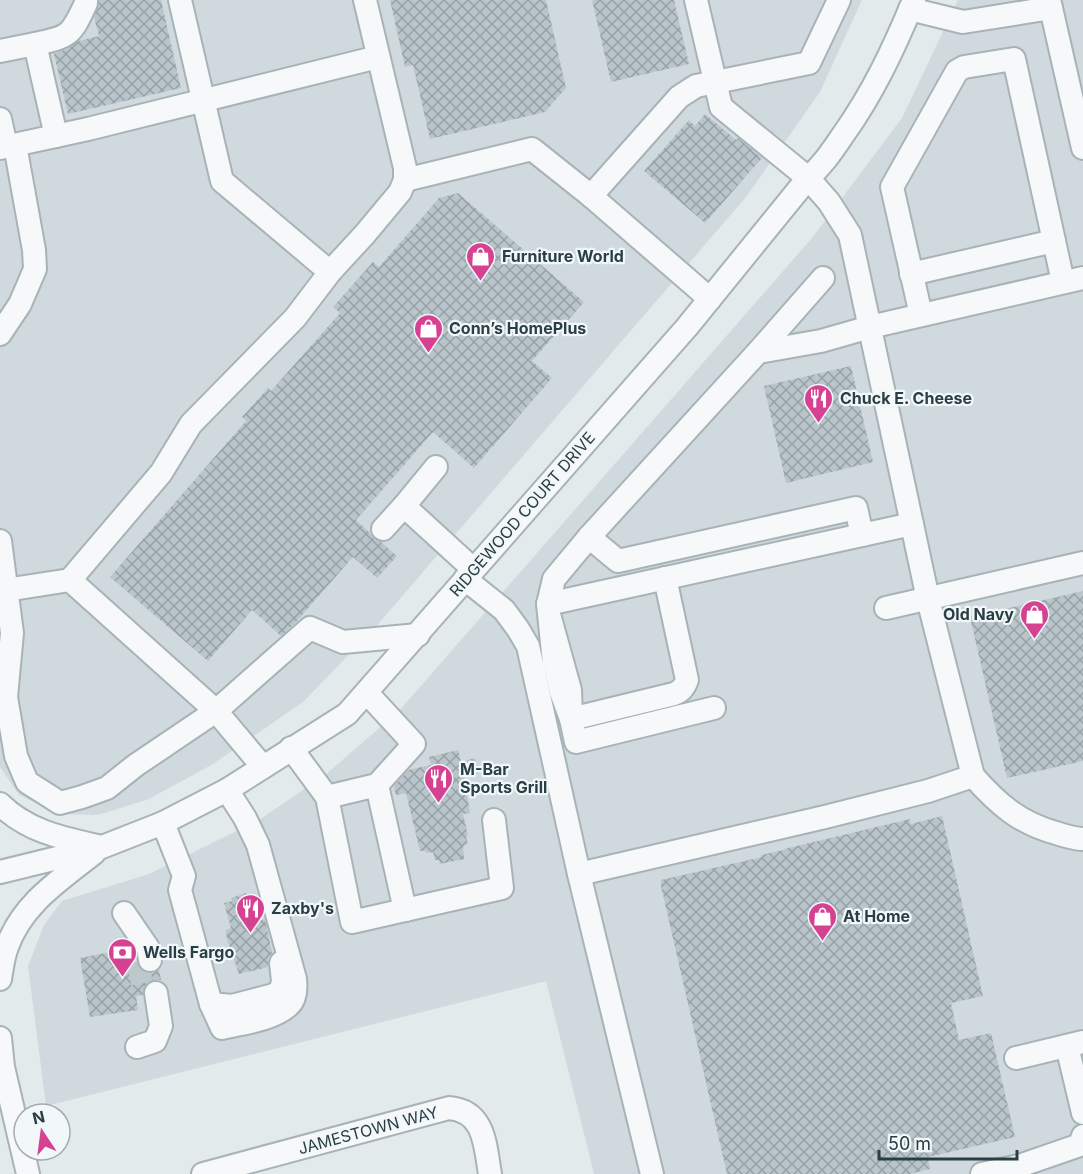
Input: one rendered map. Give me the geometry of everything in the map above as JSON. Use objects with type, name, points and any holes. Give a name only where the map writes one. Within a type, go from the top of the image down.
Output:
[{"type":"street","points":[[0,51],[59,39],[75,27],[86,0]]},
{"type":"street","points":[[180,0],[201,100],[222,181],[330,272]]},
{"type":"street","points":[[4,590],[70,580],[161,473],[191,424],[295,318],[330,272],[400,192],[405,180],[405,168],[365,0]]},
{"type":"street","points":[[696,0],[721,107],[808,178],[829,202],[850,235],[928,598],[973,776],[989,794],[1015,816],[1041,829],[1083,839]]},
{"type":"street","points":[[591,196],[679,97],[696,87],[809,63],[839,0]]},
{"type":"street","points":[[912,4],[963,22],[1050,4],[1083,148]]},
{"type":"street","name":"RIDGEWOOD COURT DRIVE","points":[[0,872],[102,847],[163,823],[227,790],[347,714],[710,299],[808,178],[822,166],[866,102],[896,44],[912,4]]},
{"type":"street","points":[[34,44],[56,136]]},
{"type":"street","points":[[7,146],[378,57]]},
{"type":"street","points":[[758,352],[820,341],[870,327],[1073,280],[1054,241],[1014,59],[964,67],[957,71],[892,188],[921,315]]},
{"type":"street","points":[[0,118],[34,250],[35,269],[20,304],[0,334]]},
{"type":"street","points":[[405,180],[532,149],[591,196],[710,299]]},
{"type":"street","points":[[911,274],[1054,241]]},
{"type":"street","points":[[714,708],[576,742],[570,690],[549,611],[554,579],[589,537],[823,278]]},
{"type":"street","points":[[383,529],[436,467]]},
{"type":"street","points":[[404,506],[504,610],[528,646],[579,874],[652,1174]]},
{"type":"street","points":[[589,537],[618,561],[856,508],[862,535]]},
{"type":"street","points":[[549,611],[664,578],[912,524]]},
{"type":"street","points":[[0,541],[4,590],[12,633],[6,697],[16,756],[27,782],[60,802],[107,788],[136,765],[216,711],[310,628],[343,642],[418,635]]},
{"type":"street","points":[[886,608],[1083,563]]},
{"type":"street","points":[[572,719],[674,694],[681,691],[685,685],[687,680],[664,578]]},
{"type":"street","points":[[70,580],[216,711],[263,767]]},
{"type":"street","points":[[327,797],[377,785],[414,744],[367,693]]},
{"type":"street","points":[[291,748],[327,797],[352,921],[502,888],[494,820]]},
{"type":"street","points":[[579,874],[825,817],[928,791],[973,776]]},
{"type":"street","points":[[377,785],[405,910]]},
{"type":"street","points":[[163,823],[184,876],[180,890],[211,1004],[222,1028],[274,1014],[290,1004],[296,990],[295,979],[258,846],[245,818],[227,790]]},
{"type":"street","points":[[0,804],[12,816],[34,828],[102,847]]},
{"type":"street","points":[[0,979],[7,947],[22,915],[41,894],[102,847]]},
{"type":"street","points":[[0,1038],[3,1067],[28,1174]]},
{"type":"street","points":[[1016,1058],[1075,1044],[1083,1113]]},
{"type":"street","name":"JAMESTOWN WAY","points":[[203,1174],[449,1108],[461,1109],[476,1120],[484,1136],[490,1174]]},
{"type":"street","points":[[982,1174],[1019,1166],[1080,1145],[1083,1136]]},
{"type":"shaded area","points":[[0,0],[862,0],[820,92],[746,197],[373,630],[303,702],[213,764],[149,799],[98,815],[60,814],[19,795],[0,767]]},
{"type":"shaded area","points":[[958,0],[1083,0],[1083,1174],[594,1174],[546,981],[62,1102],[45,1102],[28,966],[44,925],[62,901],[149,874],[259,820],[325,775],[399,711],[812,238],[902,118]]},
{"type":"building","points":[[99,0],[161,0],[181,88],[68,114],[54,54],[79,41],[99,36],[94,17]]},
{"type":"building","points":[[390,0],[546,0],[566,88],[545,112],[430,139],[413,65],[405,67]]},
{"type":"building","points":[[592,0],[674,0],[689,64],[611,82]]},
{"type":"building","points":[[705,114],[762,158],[705,223],[644,171],[689,120],[695,126]]},
{"type":"building","points":[[458,193],[584,302],[532,361],[552,378],[474,468],[433,432],[356,520],[374,539],[397,556],[377,578],[353,557],[281,636],[252,610],[208,661],[110,577],[246,421],[242,417],[268,388],[271,391],[340,313],[333,307],[373,262],[379,267],[439,198]]},
{"type":"building","name":"Chuck E. Cheese","points":[[851,366],[873,462],[786,483],[764,386]]},
{"type":"building","points":[[1083,591],[1083,761],[1007,778],[970,617]]},
{"type":"building","name":"M-Bar Sports Grill","points":[[458,750],[461,762],[475,758],[478,774],[464,777],[470,813],[463,814],[468,844],[463,846],[464,859],[440,864],[439,860],[435,860],[433,852],[420,851],[406,793],[396,795],[394,786],[408,770],[431,765],[429,757]]},
{"type":"building","name":"At Home","points":[[942,816],[983,996],[951,1003],[959,1040],[991,1033],[1015,1137],[928,1157],[930,1169],[910,1174],[727,1174],[661,880],[910,819],[911,824]]},
{"type":"building","name":"Zaxby's","points":[[246,893],[247,896],[254,894],[261,920],[265,919],[272,953],[268,958],[268,967],[239,974],[227,939],[226,930],[231,928],[224,903]]},
{"type":"building","name":"Wells Fargo","points":[[126,949],[129,964],[137,962],[140,969],[146,973],[159,970],[161,980],[148,982],[143,995],[136,996],[138,1010],[90,1017],[80,958]]},
{"type":"tunnel","points":[[138,962],[144,995]]},
{"type":"place","name":"Furniture World","points":[[481,282]]},
{"type":"place","name":"Conn’s HomePlus","points":[[428,354]]},
{"type":"place","name":"Chuck E. Cheese","points":[[819,424]]},
{"type":"place","name":"Old Navy","points":[[1035,640]]},
{"type":"place","name":"M-Bar Sports Grill","points":[[439,804]]},
{"type":"place","name":"Zaxby's","points":[[250,934]]},
{"type":"place","name":"At Home","points":[[822,942]]},
{"type":"place","name":"Wells Fargo","points":[[122,978]]}]
